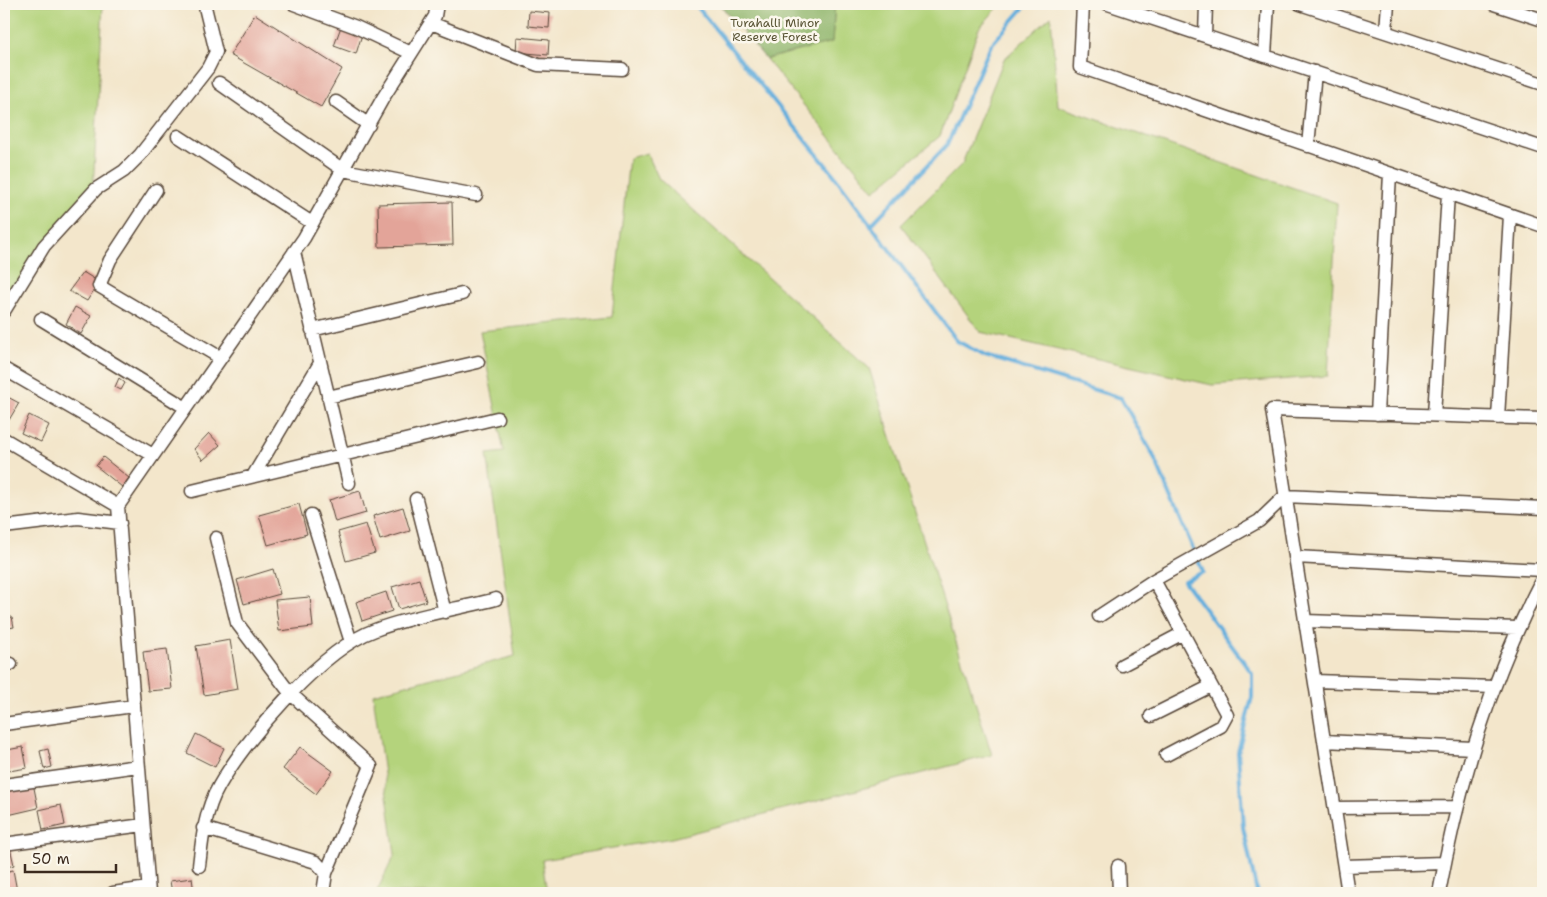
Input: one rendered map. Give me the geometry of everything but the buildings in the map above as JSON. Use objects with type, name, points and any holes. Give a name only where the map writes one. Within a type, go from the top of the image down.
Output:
[{"type":"street","points":[[294,4],[356,27],[411,53]]},
{"type":"street","points":[[113,893],[149,891],[118,506],[294,252],[368,124],[431,23],[437,4]]},
{"type":"street","points":[[1083,4],[1080,67],[1543,226]]},
{"type":"street","points":[[1108,4],[1145,10],[1205,36],[1543,148]]},
{"type":"street","points":[[1205,36],[1206,4]]},
{"type":"street","points":[[1265,56],[1268,4]]},
{"type":"street","points":[[1300,4],[1327,8],[1386,31],[1543,84]]},
{"type":"street","points":[[1386,31],[1388,4]]},
{"type":"street","points":[[1494,4],[1543,20]]},
{"type":"street","points":[[4,311],[44,246],[96,189],[124,171],[140,155],[208,68],[216,52],[212,29],[205,7]]},
{"type":"street","points":[[431,23],[538,65],[622,69]]},
{"type":"street","points":[[1308,146],[1315,72]]},
{"type":"street","points":[[219,83],[342,170],[476,195]]},
{"type":"street","points":[[336,102],[368,124]]},
{"type":"street","points":[[178,136],[312,222]]},
{"type":"street","points":[[1377,414],[1390,174]]},
{"type":"street","points":[[156,190],[110,260],[99,286],[221,358]]},
{"type":"street","points":[[1434,416],[1448,194]]},
{"type":"street","points":[[1498,418],[1510,215]]},
{"type":"street","points":[[294,252],[349,482]]},
{"type":"street","points":[[312,330],[462,294]]},
{"type":"street","points":[[41,319],[186,408]]},
{"type":"street","points":[[328,397],[478,362]]},
{"type":"street","points":[[253,476],[320,363]]},
{"type":"street","points":[[4,368],[153,455]]},
{"type":"street","points":[[1348,893],[1272,410],[1543,419]]},
{"type":"street","points":[[192,491],[497,418]]},
{"type":"street","points":[[4,438],[118,506]]},
{"type":"street","points":[[1099,616],[1154,580],[1259,521],[1285,496],[1543,508]]},
{"type":"street","points":[[416,499],[444,612]]},
{"type":"street","points":[[311,515],[351,642]]},
{"type":"street","points":[[4,527],[78,518],[120,523]]},
{"type":"street","points":[[216,538],[237,623],[290,693],[371,766],[326,873],[323,893]]},
{"type":"street","points":[[1295,557],[1543,570]]},
{"type":"street","points":[[1439,893],[1457,807],[1473,748],[1517,628],[1543,578]]},
{"type":"street","points":[[1154,580],[1227,714],[1221,726],[1166,755]]},
{"type":"street","points":[[199,866],[203,828],[218,786],[256,734],[290,693],[351,642],[375,630],[496,599]]},
{"type":"street","points":[[1305,621],[1517,628]]},
{"type":"street","points":[[1122,665],[1183,634]]},
{"type":"street","points":[[1315,681],[1494,687]]},
{"type":"street","points":[[1151,716],[1211,686]]},
{"type":"street","points":[[4,724],[133,706]]},
{"type":"street","points":[[1324,741],[1473,748]]},
{"type":"street","points":[[4,785],[138,766]]},
{"type":"street","points":[[1335,808],[1457,807]]},
{"type":"street","points":[[4,844],[143,825]]},
{"type":"street","points":[[203,828],[316,862],[326,873]]},
{"type":"street","points":[[1344,866],[1444,863]]},
{"type":"street","points":[[1118,866],[1119,893]]},
{"type":"green space","points":[[4,4],[103,4],[93,190],[4,301]]},
{"type":"green space","name":"Turahalli Minor Reserve Forest","points":[[719,4],[835,4],[832,42],[766,59]]},
{"type":"green space","points":[[835,4],[1001,4],[979,28],[940,136],[874,191],[766,59],[832,42]]},
{"type":"green space","points":[[1051,16],[1058,106],[1337,203],[1328,376],[1212,385],[980,332],[901,225],[962,164],[1004,59]]},
{"type":"green space","points":[[647,153],[659,179],[869,368],[992,755],[672,838],[542,860],[547,893],[376,893],[395,854],[373,694],[515,656],[487,454],[504,452],[480,331],[612,317],[629,158]]},
{"type":"waterway","points":[[695,4],[834,175],[957,341],[985,356],[1121,398],[1153,455],[1203,572],[1184,581],[1252,673],[1252,697],[1238,752],[1243,827],[1257,893]]},
{"type":"waterway","points":[[871,225],[947,145],[991,45],[1027,4]]}]
